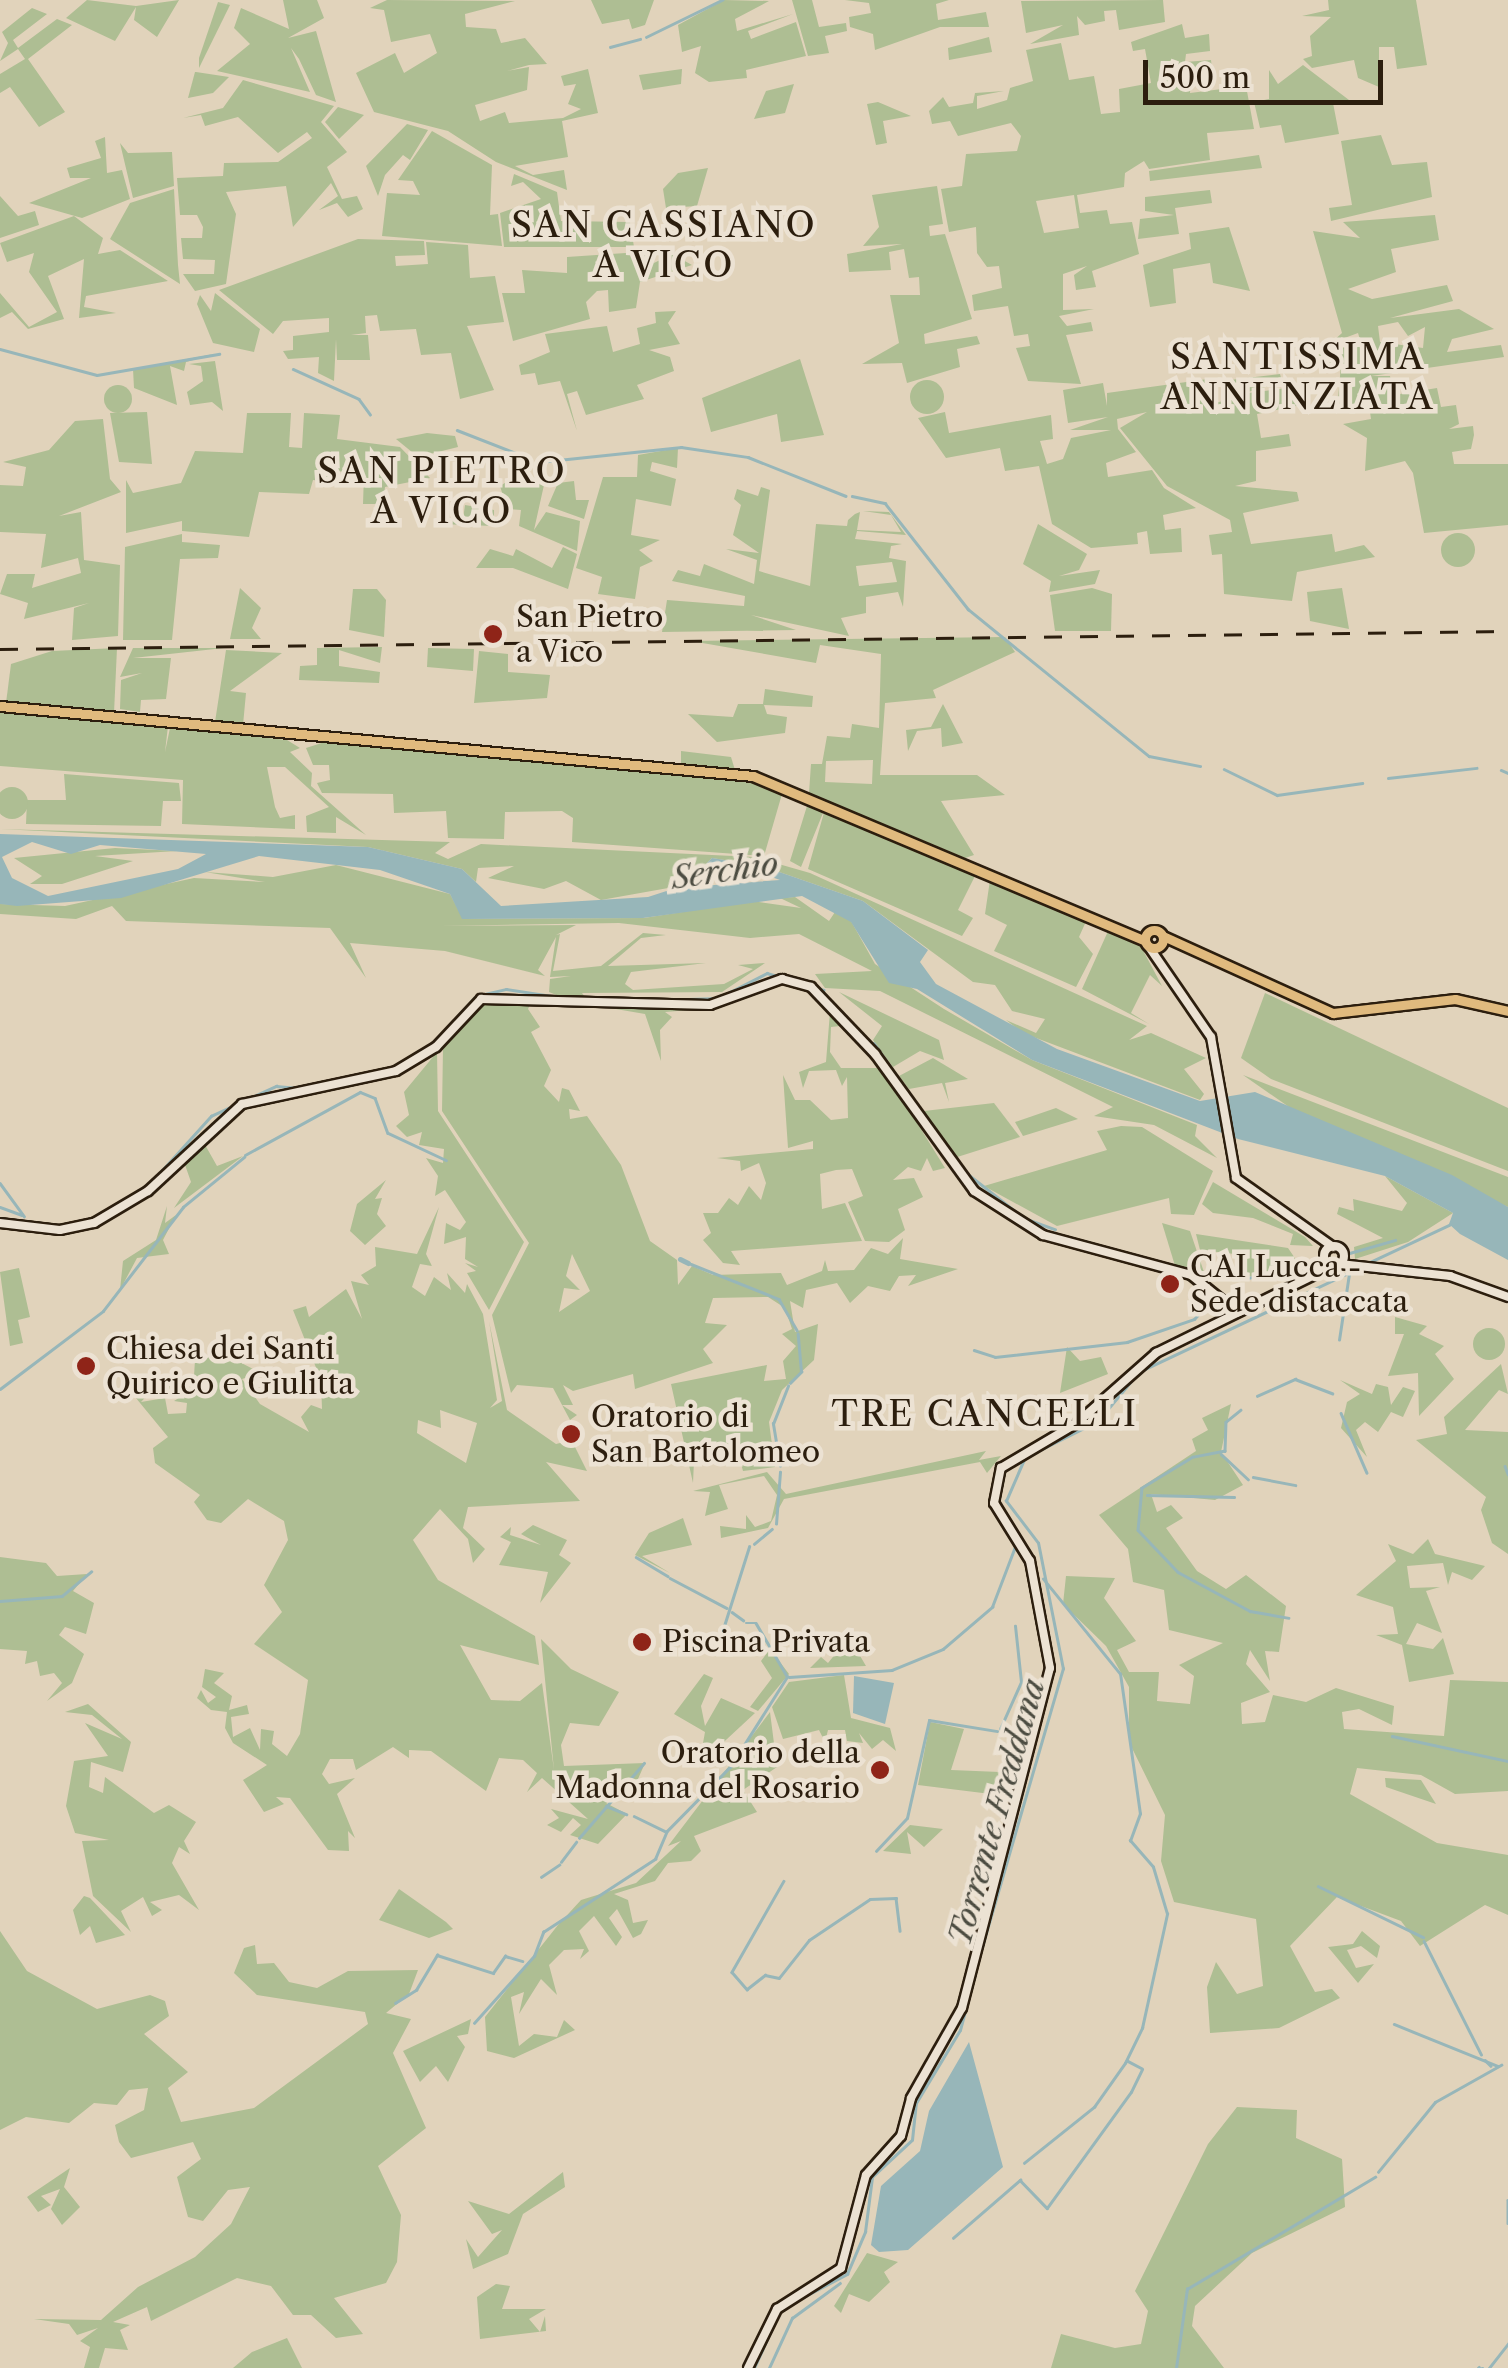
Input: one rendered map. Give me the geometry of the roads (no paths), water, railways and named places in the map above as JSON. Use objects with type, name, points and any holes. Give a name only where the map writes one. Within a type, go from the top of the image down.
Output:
[{"type":"main road","points":[[0,706],[753,776],[1147,939],[1340,1014],[1478,1001],[1508,1011]]},
{"type":"main road","points":[[1147,939],[1161,943]]},
{"type":"main road","points":[[1147,939],[1157,969],[1211,1037],[1236,1178],[1320,1237],[1328,1253],[1339,1262]]},
{"type":"main road","points":[[1157,969],[1161,943]]},
{"type":"main road","points":[[0,1224],[60,1230],[94,1223],[144,1195],[242,1104],[396,1071],[433,1050],[481,1000],[710,1005],[782,979],[810,987],[869,1048],[974,1191],[1042,1235],[1191,1276],[1219,1297],[1233,1320]]},
{"type":"main road","points":[[1328,1253],[1339,1262]]},
{"type":"main road","points":[[1318,1274],[1328,1253]]},
{"type":"main road","points":[[748,2368],[778,2309],[841,2268],[864,2179],[901,2136],[914,2092],[962,2008],[1050,1668],[1016,1540],[994,1498],[1007,1460],[1077,1423],[1156,1353],[1233,1320],[1339,1262],[1370,1264],[1508,1297]]},
{"type":"main road","points":[[1225,1307],[1254,1309]]},
{"type":"main road","points":[[1201,1334],[1225,1307]]},
{"type":"water","points":[[0,834],[368,847],[462,869],[501,906],[648,897],[685,885],[712,858],[762,866],[863,901],[928,950],[920,962],[936,984],[1057,1049],[1200,1101],[1255,1092],[1452,1175],[1508,1207],[1508,1260],[1460,1234],[1449,1224],[1453,1213],[1385,1176],[1238,1139],[1032,1060],[917,989],[889,983],[851,922],[802,896],[643,918],[462,919],[450,894],[380,870],[259,856],[121,898],[0,904]],"holes":[[[32,842],[71,854],[100,845],[206,854],[178,869],[48,896],[12,878],[2,857]],[[717,865],[763,874],[780,880],[701,886]]]},
{"type":"water","points":[[854,1676],[894,1683],[885,1724],[853,1713]]},
{"type":"water","points":[[969,2042],[1003,2167],[908,2250],[879,2252],[871,2245],[881,2186],[920,2151],[929,2111]]},
{"type":"waterway","points":[[646,37],[722,0]]},
{"type":"waterway","points":[[610,47],[640,39]]},
{"type":"waterway","points":[[0,349],[97,375],[219,354]]},
{"type":"waterway","points":[[293,369],[359,399],[370,414]]},
{"type":"waterway","points":[[457,430],[529,458]]},
{"type":"waterway","points":[[539,462],[681,447],[748,457],[846,496]]},
{"type":"waterway","points":[[852,496],[885,503],[968,609],[1149,756],[1200,766]]},
{"type":"waterway","points":[[1388,778],[1476,768]]},
{"type":"waterway","points":[[1224,769],[1277,795],[1362,783]]},
{"type":"waterway","points":[[1501,770],[1508,773]]},
{"type":"waterway","points":[[660,1000],[718,998],[767,973],[824,990]]},
{"type":"waterway","points":[[431,1045],[476,996],[506,989],[559,997]]},
{"type":"waterway","points":[[601,998],[617,999]]},
{"type":"waterway","points":[[874,1043],[933,1128]]},
{"type":"waterway","points":[[146,1188],[211,1116],[276,1086],[298,1088]]},
{"type":"waterway","points":[[245,1155],[360,1092],[375,1098],[388,1133],[446,1160]]},
{"type":"waterway","points":[[0,1389],[103,1311],[183,1207],[244,1157]]},
{"type":"waterway","points":[[959,1167],[1024,1218],[1055,1229]]},
{"type":"waterway","points":[[0,1183],[24,1216]]},
{"type":"waterway","points":[[90,1221],[130,1197]]},
{"type":"waterway","points":[[0,1207],[22,1215]]},
{"type":"waterway","name":"Torrente Freddana","points":[[1366,1264],[1449,1225]]},
{"type":"waterway","points":[[1346,1254],[1395,1240]]},
{"type":"waterway","points":[[680,1259],[688,1263]]},
{"type":"waterway","points":[[691,1264],[779,1299],[797,1330]]},
{"type":"waterway","points":[[1210,1275],[1242,1279],[1313,1266]]},
{"type":"waterway","points":[[1176,1267],[1207,1274]]},
{"type":"waterway","name":"Torrente Freddana","points":[[1141,1371],[1355,1270]]},
{"type":"waterway","points":[[1339,1340],[1349,1274]]},
{"type":"waterway","points":[[974,1350],[995,1357],[1127,1342],[1194,1319],[1215,1297]]},
{"type":"waterway","points":[[790,1383],[801,1372],[798,1334]]},
{"type":"waterway","points":[[1257,1396],[1295,1379],[1332,1393]]},
{"type":"waterway","name":"Torrente Freddana","points":[[1032,1454],[1098,1421],[1132,1380]]},
{"type":"waterway","points":[[780,1466],[773,1424],[788,1386]]},
{"type":"waterway","points":[[1241,1410],[1226,1422],[1225,1451],[1193,1457],[1142,1488],[1138,1530],[1178,1572],[1250,1611],[1288,1618]]},
{"type":"waterway","points":[[1341,1413],[1367,1473]]},
{"type":"waterway","points":[[1221,1454],[1248,1479]]},
{"type":"waterway","name":"Torrente Freddana","points":[[982,1947],[1063,1669],[1038,1543],[1006,1501],[1025,1457]]},
{"type":"waterway","points":[[1505,1466],[1508,1474]]},
{"type":"waterway","points":[[776,1524],[780,1472]]},
{"type":"waterway","points":[[1253,1477],[1295,1485]]},
{"type":"waterway","points":[[1147,1495],[1234,1497]]},
{"type":"waterway","points":[[754,1544],[772,1529]]},
{"type":"waterway","points":[[789,1677],[892,1670],[943,1649],[992,1607],[1016,1544]]},
{"type":"waterway","points":[[719,1642],[749,1547]]},
{"type":"waterway","points":[[636,1557],[668,1576]]},
{"type":"waterway","points":[[0,1601],[62,1596],[91,1572]]},
{"type":"waterway","points":[[670,1578],[727,1608]]},
{"type":"waterway","points":[[1024,2163],[1094,2107],[1125,2063],[1142,2028],[1167,1914],[1153,1867],[1130,1841],[1140,1814],[1120,1674],[1043,1579]]},
{"type":"waterway","points":[[732,1612],[743,1620]]},
{"type":"waterway","points":[[746,1623],[756,1623],[787,1676]]},
{"type":"waterway","points":[[1000,1729],[1021,1682],[1015,1626]]},
{"type":"waterway","points":[[474,2023],[534,1956],[543,1932],[655,1859],[667,1831],[730,1767],[787,1677]]},
{"type":"waterway","points":[[876,1851],[907,1818],[929,1720],[997,1731]]},
{"type":"waterway","points":[[1392,1736],[1508,1761]]},
{"type":"waterway","points":[[579,1838],[644,1763]]},
{"type":"waterway","points":[[606,1806],[626,1814]]},
{"type":"waterway","points":[[634,1816],[665,1831]]},
{"type":"waterway","points":[[561,1862],[576,1842]]},
{"type":"waterway","points":[[541,1877],[559,1865]]},
{"type":"waterway","points":[[784,1881],[732,1972],[747,1989],[765,1975],[779,1978],[809,1940],[870,1899],[896,1898],[900,1931]]},
{"type":"waterway","points":[[1318,1886],[1423,1937]]},
{"type":"waterway","points":[[1424,1941],[1481,2054]]},
{"type":"waterway","points":[[395,2003],[416,1990],[437,1955],[493,1973],[505,1956],[522,1961]]},
{"type":"waterway","name":"Torrente Freddana","points":[[796,2301],[847,2274],[865,2232],[872,2177],[912,2140],[916,2103],[960,2030],[975,1974]]},
{"type":"waterway","points":[[1394,2024],[1498,2066]]},
{"type":"waterway","points":[[1485,2060],[1491,2066]]},
{"type":"waterway","points":[[953,2238],[1020,2180],[1047,2208],[1131,2092],[1142,2069],[1127,2061]]},
{"type":"waterway","points":[[1378,2172],[1435,2102],[1501,2065]]},
{"type":"waterway","points":[[1176,2368],[1187,2289],[1375,2177]]},
{"type":"waterway","points":[[1508,2200],[1508,2223]]},
{"type":"waterway","points":[[769,2368],[792,2318],[840,2283]]},
{"type":"waterway","name":"Torrente Freddana","points":[[754,2368],[774,2324]]},
{"type":"waterway","points":[[1489,2368],[1508,2344]]},
{"type":"railway","points":[[0,649],[1508,631]]},
{"type":"place","name":"San Pietro a Vico","points":[[493,634]]},
{"type":"place","name":"CAI Lucca - Sede distaccata","points":[[1170,1284]]},
{"type":"place","name":"Chiesa dei Santi Quirico e Giulitta","points":[[86,1366]]},
{"type":"place","name":"Oratorio di San Bartolomeo","points":[[571,1434]]},
{"type":"place","name":"Piscina Privata","points":[[642,1642]]},
{"type":"place","name":"Oratorio della Madonna del Rosario","points":[[880,1770]]},
{"type":"district","name":"SAN CASSIANO A VICO","points":[[664,245]]},
{"type":"district","name":"SANTISSIMA ANNUNZIATA","points":[[1298,377]]},
{"type":"district","name":"SAN PIETRO A VICO","points":[[442,491]]},
{"type":"district","name":"TRE CANCELLI","points":[[985,1414]]},
{"type":"water label","name":"Serchio","points":[[725,871]]}]
